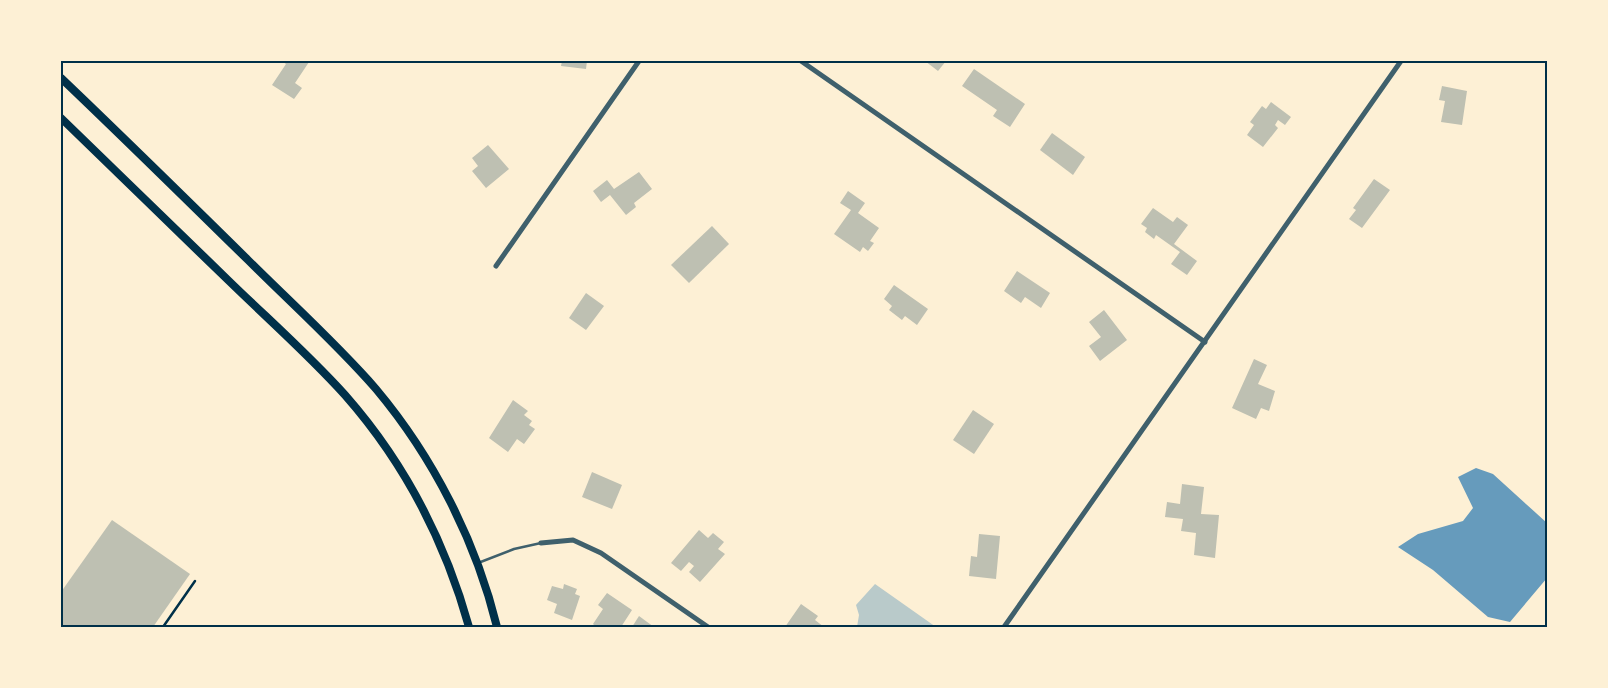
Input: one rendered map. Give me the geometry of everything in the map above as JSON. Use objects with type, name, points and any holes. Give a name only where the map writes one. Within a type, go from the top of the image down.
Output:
[{"type":"main road","points":[[61,78],[344,355],[376,389],[432,468],[452,505],[477,563],[497,627]]},
{"type":"main road","points":[[61,118],[318,367],[359,412],[399,467],[423,507],[450,569],[468,627]]},
{"type":"street","points":[[496,266],[639,61]]},
{"type":"street","points":[[801,61],[1205,342]]},
{"type":"street","points":[[1004,627],[1400,61]]},
{"type":"street","points":[[540,543],[573,540],[602,552],[708,627]]},
{"type":"lane","points":[[477,563],[514,549],[540,543]]},
{"type":"path","points":[[163,627],[195,581]]},
{"type":"shaded area","points":[[875,584],[936,627],[857,627],[859,615],[856,605]]},
{"type":"water","points":[[1476,468],[1493,474],[1547,523],[1547,578],[1510,622],[1488,617],[1433,570],[1398,547],[1418,534],[1463,521],[1473,508],[1458,477]]},
{"type":"building","points":[[282,61],[309,62],[295,83],[302,88],[294,99],[272,85],[286,64]]},
{"type":"building","points":[[562,61],[587,61],[586,69],[561,66]]},
{"type":"building","points":[[925,61],[946,61],[938,71]]},
{"type":"building","points":[[974,69],[1025,104],[1010,127],[993,116],[997,110],[962,86]]},
{"type":"building","points":[[1442,86],[1467,91],[1462,125],[1441,122],[1445,101],[1439,100]]},
{"type":"building","points":[[1271,102],[1291,117],[1285,125],[1278,120],[1275,125],[1278,128],[1263,147],[1247,135],[1254,125],[1250,122],[1262,106],[1266,109]]},
{"type":"building","points":[[1052,133],[1085,157],[1073,175],[1040,150]]},
{"type":"building","points":[[488,145],[509,169],[486,188],[472,171],[478,166],[472,158]]},
{"type":"building","points":[[639,172],[652,189],[634,203],[636,207],[626,215],[610,195],[601,202],[593,191],[607,180],[614,189]]},
{"type":"building","points":[[1374,179],[1390,190],[1362,228],[1349,219],[1356,210],[1353,208]]},
{"type":"building","points":[[848,191],[865,203],[858,213],[879,228],[870,241],[874,243],[868,251],[863,247],[860,252],[834,234],[851,210],[840,203]]},
{"type":"building","points":[[1153,208],[1173,222],[1177,217],[1188,225],[1174,244],[1197,261],[1187,275],[1171,264],[1180,252],[1156,235],[1154,239],[1145,232],[1147,228],[1141,224]]},
{"type":"building","points":[[712,226],[729,244],[689,283],[671,265]]},
{"type":"building","points":[[1017,271],[1050,293],[1041,308],[1025,297],[1021,303],[1004,291]]},
{"type":"building","points":[[894,285],[928,309],[917,325],[905,316],[902,320],[889,310],[892,306],[884,299]]},
{"type":"building","points":[[586,293],[604,306],[586,330],[569,318]]},
{"type":"building","points":[[1104,310],[1127,340],[1100,361],[1089,346],[1101,337],[1089,322]]},
{"type":"building","points":[[1254,359],[1267,365],[1258,384],[1275,391],[1269,411],[1261,408],[1256,419],[1232,408]]},
{"type":"building","points":[[513,400],[528,411],[524,415],[532,421],[529,425],[535,429],[524,444],[517,439],[508,452],[489,438]]},
{"type":"building","points":[[973,410],[994,424],[974,454],[953,440]]},
{"type":"building","points":[[592,472],[622,485],[612,509],[582,497]]},
{"type":"building","points":[[1182,484],[1204,487],[1201,514],[1219,515],[1215,558],[1194,555],[1196,533],[1181,531],[1183,519],[1165,517],[1167,502],[1180,504]]},
{"type":"building","points":[[112,520],[190,574],[153,627],[61,627],[61,592]]},
{"type":"building","points":[[699,530],[708,538],[713,533],[724,542],[718,549],[725,554],[700,582],[689,572],[694,566],[689,562],[681,571],[671,563]]},
{"type":"building","points":[[979,534],[1000,536],[996,579],[969,576],[971,556],[977,557]]},
{"type":"building","points":[[564,584],[577,589],[575,594],[580,596],[572,620],[554,613],[557,604],[547,600],[552,586],[563,589]]},
{"type":"building","points":[[607,593],[632,610],[621,627],[596,627],[593,624],[603,609],[598,605]]},
{"type":"building","points":[[801,604],[818,616],[815,620],[824,627],[785,627]]},
{"type":"building","points":[[639,616],[654,627],[632,627]]}]
